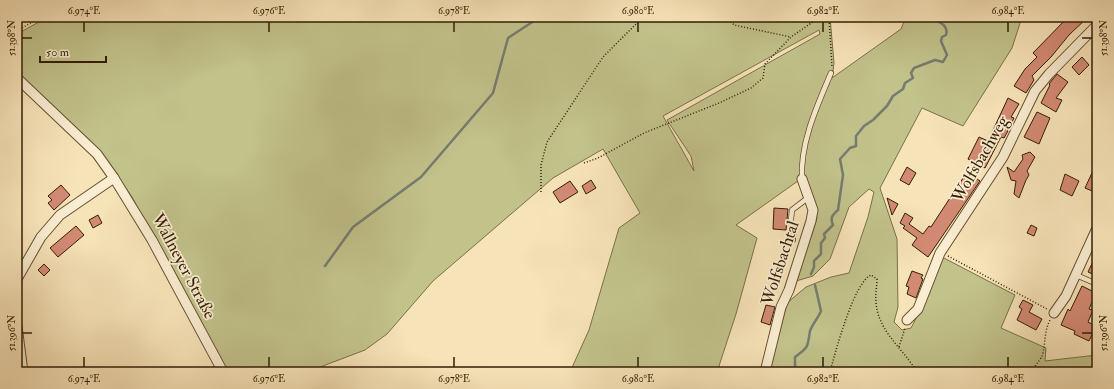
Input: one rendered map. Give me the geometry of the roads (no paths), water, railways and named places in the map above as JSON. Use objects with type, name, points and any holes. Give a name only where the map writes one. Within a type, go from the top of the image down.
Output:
[{"type":"street","name":"Wolfsbachweg","points":[[907,320],[918,309],[940,252],[1003,157],[1035,91],[1097,25]]},
{"type":"street","name":"Wallneyer Straße","points":[[17,78],[97,154],[114,178],[152,240],[223,372]]},
{"type":"street","points":[[17,279],[41,237],[60,215],[114,178]]},
{"type":"street","name":"Wolfsbachtal","points":[[765,372],[781,307],[789,290],[812,221],[813,210],[802,179]]},
{"type":"street","points":[[1054,313],[1066,296],[1097,228]]},
{"type":"street","points":[[17,326],[22,372]]},
{"type":"lane","name":"Wolfsbachtal","points":[[802,179],[801,164],[814,112],[831,73]]},
{"type":"lane","points":[[791,219],[792,210],[809,196]]},
{"type":"lane","points":[[1076,275],[1097,284]]},
{"type":"waterway","points":[[325,266],[353,227],[421,177],[493,93],[508,38],[540,17]]},
{"type":"waterway","points":[[811,274],[814,267],[814,261],[821,254],[821,243],[825,238],[824,234],[833,225],[832,217],[838,210],[843,175],[840,159],[850,148],[856,146],[856,136],[864,126],[873,120],[887,106],[893,96],[903,89],[905,83],[913,78],[911,73],[914,68],[935,60],[943,62],[947,55],[941,41],[942,37],[946,35],[947,32],[945,26],[931,17]]},
{"type":"waterway","points":[[795,372],[795,357],[807,346],[810,331],[821,311],[815,285]]}]
